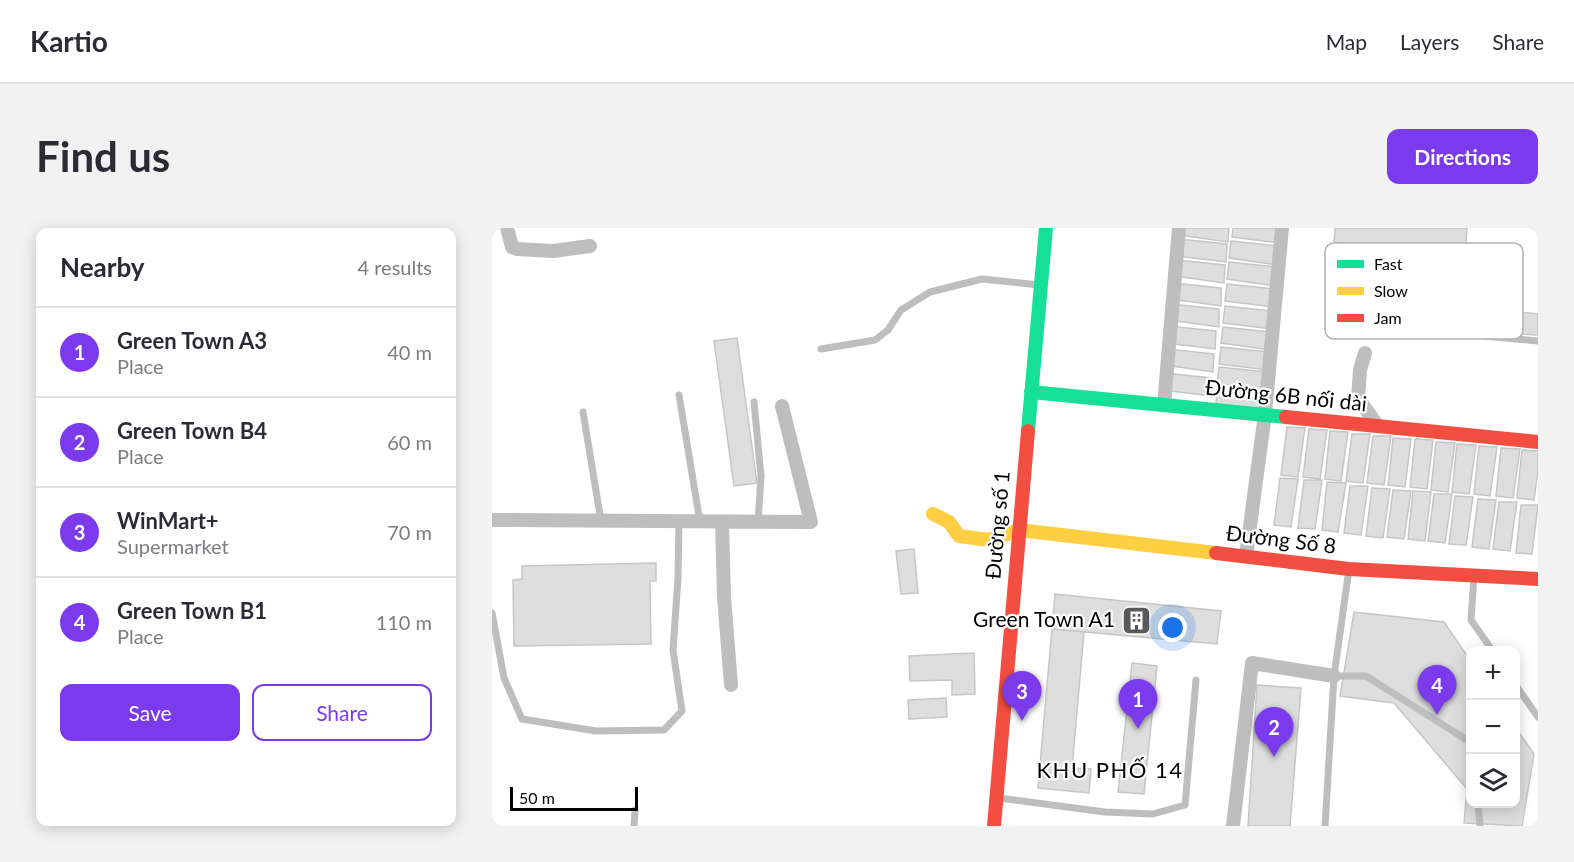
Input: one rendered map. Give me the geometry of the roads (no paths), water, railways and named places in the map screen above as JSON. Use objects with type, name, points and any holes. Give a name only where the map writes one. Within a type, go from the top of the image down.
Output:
[{"type":"street","points":[[507,228],[512,247],[517,249],[553,251],[590,246]]},
{"type":"street","name":"Đường số 1","points":[[994,826],[1046,228]]},
{"type":"street","points":[[1164,405],[1179,228]]},
{"type":"street","points":[[1246,556],[1265,414],[1282,228]]},
{"type":"street","points":[[1365,353],[1360,370],[1358,398],[1377,425]]},
{"type":"street","name":"Đường 6B nối dài","points":[[1031,392],[1538,442]]},
{"type":"street","points":[[492,520],[811,522],[782,406]]},
{"type":"street","points":[[933,514],[949,522],[959,536],[989,540],[1019,530]]},
{"type":"street","points":[[722,522],[724,597],[731,686]]},
{"type":"street","name":"Đường Số 8","points":[[1019,530],[1349,569],[1538,579]]},
{"type":"street","points":[[1233,826],[1252,663],[1334,676]]},
{"type":"lane","points":[[821,349],[875,340],[888,330],[901,310],[930,292],[982,279],[1041,286]]},
{"type":"lane","points":[[1516,339],[1538,341]]},
{"type":"lane","points":[[679,395],[700,522]]},
{"type":"lane","points":[[754,402],[761,476],[758,523]]},
{"type":"lane","points":[[583,412],[601,521]]},
{"type":"lane","points":[[492,613],[504,678],[522,719],[596,731],[664,730],[681,711],[674,650],[679,521]]},
{"type":"lane","points":[[1324,826],[1334,676],[1349,569]]},
{"type":"lane","points":[[1474,576],[1471,620],[1489,646]]},
{"type":"lane","points":[[1334,676],[1366,676],[1466,739]]},
{"type":"lane","points":[[996,798],[1105,812],[1154,814],[1185,805],[1196,680]]},
{"type":"lane","points":[[1520,691],[1538,717]]},
{"type":"lane","points":[[1478,808],[1480,826]]},
{"type":"lane","points":[[634,826],[635,810]]},
{"type":"place","name":"Green Town A1","points":[[1136,620]]},
{"type":"place","name":"Green Town B1","points":[[1437,715]]},
{"type":"place","name":"WinMart+","points":[[1022,721]]},
{"type":"place","name":"Green Town A3","points":[[1138,729]]},
{"type":"place","name":"Green Town B4","points":[[1274,757]]},
{"type":"district","name":"KHU PHỐ 14","points":[[1110,770]]}]
